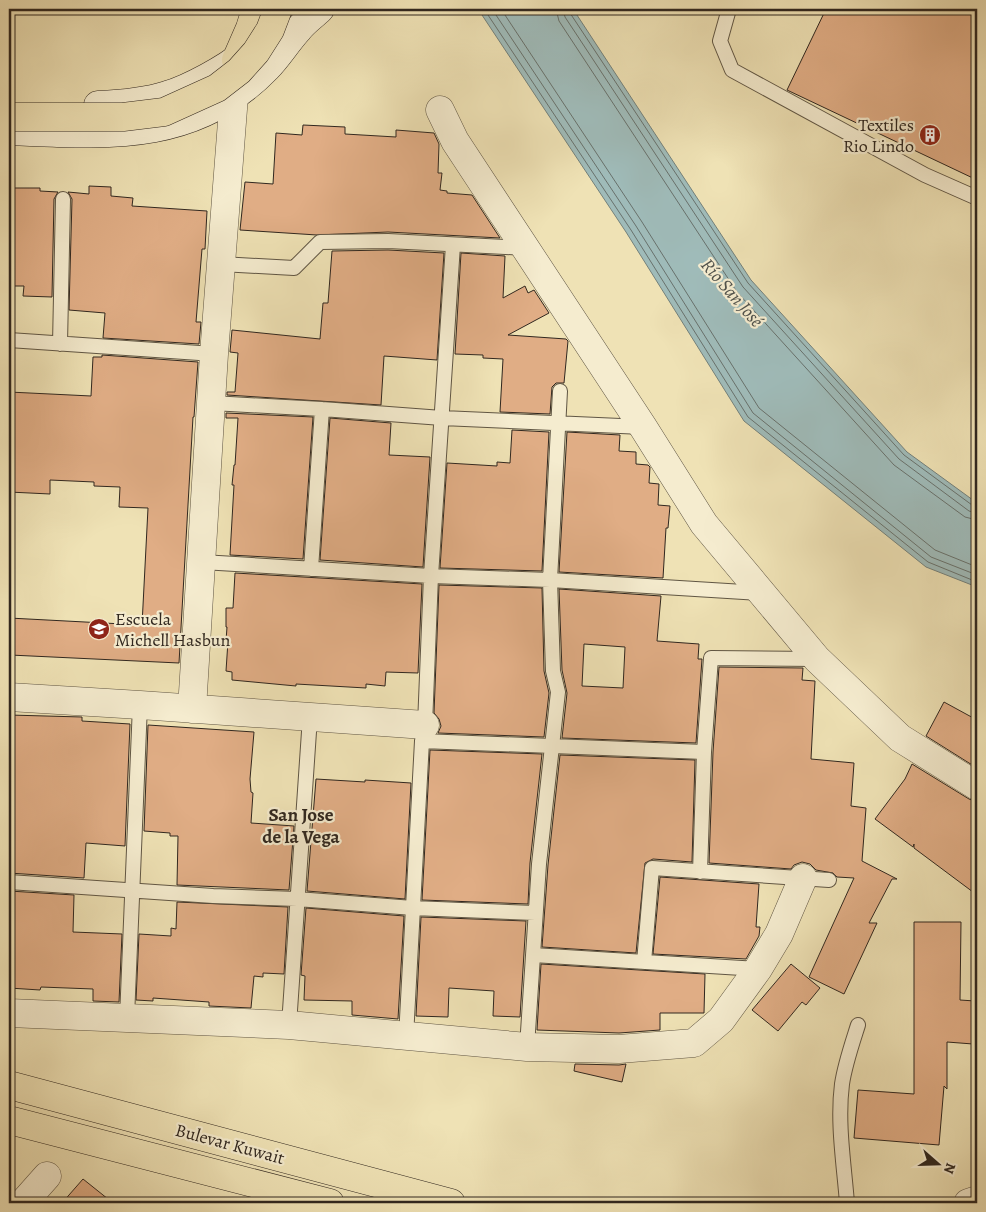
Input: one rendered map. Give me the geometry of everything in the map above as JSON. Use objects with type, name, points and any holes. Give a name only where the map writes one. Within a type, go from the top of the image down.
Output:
[{"type":"main road","points":[[240,57],[256,9]]},
{"type":"main road","points":[[9,117],[123,117],[164,112],[217,88],[239,70],[261,45],[270,30],[278,9]]},
{"type":"main road","name":"Bulevar Kuwait","points":[[9,1085],[451,1203]]},
{"type":"main road","name":"Bulevar Kuwait","points":[[9,1120],[330,1203]]},
{"type":"street","points":[[9,131],[89,134],[136,132],[176,124],[209,111],[234,96],[267,68],[298,29],[320,9]]},
{"type":"street","points":[[9,104],[91,106],[124,104],[168,95],[209,76],[240,57],[254,45],[298,29]]},
{"type":"street","points":[[240,57],[251,56],[256,61],[259,68],[258,76]]},
{"type":"street","points":[[192,709],[214,354],[234,96]]},
{"type":"street","points":[[440,110],[455,141],[643,427],[704,524],[817,660],[900,738],[977,786]]},
{"type":"street","points":[[9,697],[310,716],[424,733]]},
{"type":"street","points":[[9,1012],[289,1025],[526,1047],[619,1049],[694,1043],[721,1020],[758,968],[816,879]]},
{"type":"street","points":[[23,1203],[48,1176]]},
{"type":"street","points":[[968,1203],[977,1200]]},
{"type":"lane","points":[[729,9],[720,41],[732,70],[925,175],[977,198]]},
{"type":"lane","points":[[60,344],[63,199]]},
{"type":"lane","points":[[221,264],[294,268],[320,242],[388,241],[526,248]]},
{"type":"lane","points":[[406,1037],[424,733],[431,576],[453,245]]},
{"type":"lane","points":[[9,340],[214,354]]},
{"type":"lane","points":[[526,1047],[539,864],[558,692],[553,671],[550,580],[560,391]]},
{"type":"lane","points":[[212,403],[442,418],[643,427]]},
{"type":"lane","points":[[311,569],[322,409]]},
{"type":"lane","points":[[202,562],[760,593]]},
{"type":"lane","points":[[700,872],[704,752],[711,658],[817,660]]},
{"type":"lane","points":[[127,1018],[140,705]]},
{"type":"lane","points":[[289,1025],[310,716]]},
{"type":"lane","points":[[424,733],[552,747],[704,752]]},
{"type":"lane","points":[[644,962],[652,868],[816,879]]},
{"type":"lane","points":[[9,882],[212,896],[297,899],[413,908],[535,913]]},
{"type":"lane","points":[[533,956],[758,968]]},
{"type":"lane","points":[[847,1203],[840,1115],[842,1085],[848,1056],[858,1025]]},
{"type":"water","name":"Río San José","points":[[478,9],[573,9],[751,280],[907,452],[977,503],[977,587],[926,567],[744,421],[626,232]]},
{"type":"building","name":"Textiles Rio Lindo","points":[[826,9],[977,9],[977,180],[787,90]]},
{"type":"building","points":[[303,125],[345,127],[345,134],[396,137],[396,130],[434,133],[439,144],[438,173],[442,173],[440,190],[447,191],[447,193],[472,195],[500,238],[388,232],[317,235],[240,230],[245,182],[273,184],[276,133],[302,135]]},
{"type":"building","points":[[89,186],[111,187],[111,196],[133,198],[132,206],[207,211],[205,249],[202,249],[196,322],[201,322],[199,344],[103,338],[105,313],[69,310],[72,199],[68,192],[89,194]]},
{"type":"building","points":[[9,188],[40,188],[40,191],[58,192],[54,199],[52,297],[23,296],[24,286],[9,286]]},
{"type":"building","points":[[388,250],[444,253],[437,360],[384,356],[381,405],[227,395],[227,392],[235,392],[238,353],[230,352],[232,330],[320,339],[323,303],[328,303],[332,251]]},
{"type":"building","points":[[461,253],[505,256],[503,298],[525,286],[528,293],[534,290],[549,313],[508,335],[566,339],[568,341],[564,383],[556,383],[552,387],[550,414],[500,412],[503,359],[483,358],[483,355],[455,354]]},
{"type":"building","points":[[102,355],[198,362],[193,417],[179,663],[10,655],[9,618],[142,625],[148,508],[119,507],[120,487],[94,486],[94,482],[50,480],[50,494],[9,492],[9,392],[91,396],[93,357],[102,357]]},
{"type":"building","points":[[226,413],[313,417],[303,559],[230,555],[234,485],[232,485],[238,418],[226,418]]},
{"type":"building","points":[[330,418],[391,423],[389,455],[430,457],[423,567],[320,560]]},
{"type":"building","points":[[512,430],[549,432],[542,571],[440,568],[447,463],[497,466],[497,462],[510,463]]},
{"type":"building","points":[[567,432],[620,435],[619,451],[636,452],[636,464],[648,465],[650,467],[649,483],[659,484],[658,505],[670,506],[668,528],[666,528],[663,578],[559,572]]},
{"type":"building","points":[[235,573],[422,584],[418,673],[386,672],[385,686],[366,684],[366,688],[296,684],[296,686],[232,680],[232,672],[226,671],[228,641],[226,641],[226,608],[233,608]]},
{"type":"building","points":[[439,585],[542,588],[544,671],[549,693],[544,737],[438,733],[441,726],[439,719],[434,713]]},
{"type":"building","points":[[559,589],[661,596],[657,641],[699,644],[698,659],[702,659],[696,743],[562,738],[567,693],[562,670]],"holes":[[[584,644],[625,647],[623,688],[582,686]]]},
{"type":"building","points":[[719,667],[803,668],[802,680],[815,681],[811,759],[854,763],[851,806],[866,808],[862,861],[897,879],[892,879],[869,923],[877,923],[844,994],[809,977],[854,878],[837,877],[833,873],[816,870],[810,864],[802,862],[794,865],[791,869],[709,863],[713,752]]},
{"type":"building","points":[[944,702],[977,720],[977,768],[926,736]]},
{"type":"building","points":[[9,715],[82,717],[82,721],[130,724],[125,846],[86,843],[84,878],[9,873]]},
{"type":"building","points":[[148,725],[254,732],[250,779],[251,792],[253,793],[251,823],[294,826],[289,890],[177,885],[178,836],[170,836],[170,833],[144,831]]},
{"type":"building","points":[[430,750],[542,754],[530,863],[528,904],[422,900]]},
{"type":"building","points":[[560,755],[695,760],[692,862],[653,859],[645,863],[636,953],[542,947],[548,865]]},
{"type":"building","points":[[912,764],[977,802],[977,895],[914,848],[914,844],[913,847],[875,819],[905,779]]},
{"type":"building","points":[[316,779],[411,783],[405,899],[307,891]]},
{"type":"building","points":[[660,877],[759,884],[756,927],[760,927],[759,936],[746,959],[653,954]]},
{"type":"building","points":[[9,891],[74,895],[73,932],[122,934],[119,1002],[93,1001],[93,989],[41,987],[40,990],[9,988]]},
{"type":"building","points":[[177,902],[288,907],[284,974],[263,973],[263,977],[254,976],[251,1008],[209,1006],[209,1002],[153,998],[153,1001],[136,1000],[139,934],[171,936],[171,928],[176,929]]},
{"type":"building","points":[[306,908],[404,916],[398,1019],[352,1015],[352,1001],[304,1000],[305,976],[301,975]]},
{"type":"building","points":[[421,917],[526,921],[520,1017],[493,1016],[494,991],[449,988],[448,1017],[416,1016]]},
{"type":"building","points":[[914,922],[961,922],[960,1000],[975,1001],[973,1044],[947,1042],[947,1089],[944,1086],[939,1145],[854,1138],[858,1090],[914,1094]]},
{"type":"building","points":[[541,964],[705,974],[704,1013],[660,1013],[660,1030],[619,1033],[537,1030]]},
{"type":"building","points":[[791,964],[820,988],[806,1005],[802,1002],[778,1031],[752,1010]]},
{"type":"building","points":[[575,1064],[626,1064],[622,1082],[574,1071]]},
{"type":"building","points":[[83,1179],[113,1203],[62,1203]]},
{"type":"place","name":"Textiles Rio Lindo","points":[[930,135]]},
{"type":"place","name":"Escuela Michell Hasbun","points":[[99,629]]},
{"type":"district","name":"San Jose de la Vega","points":[[301,826]]}]
